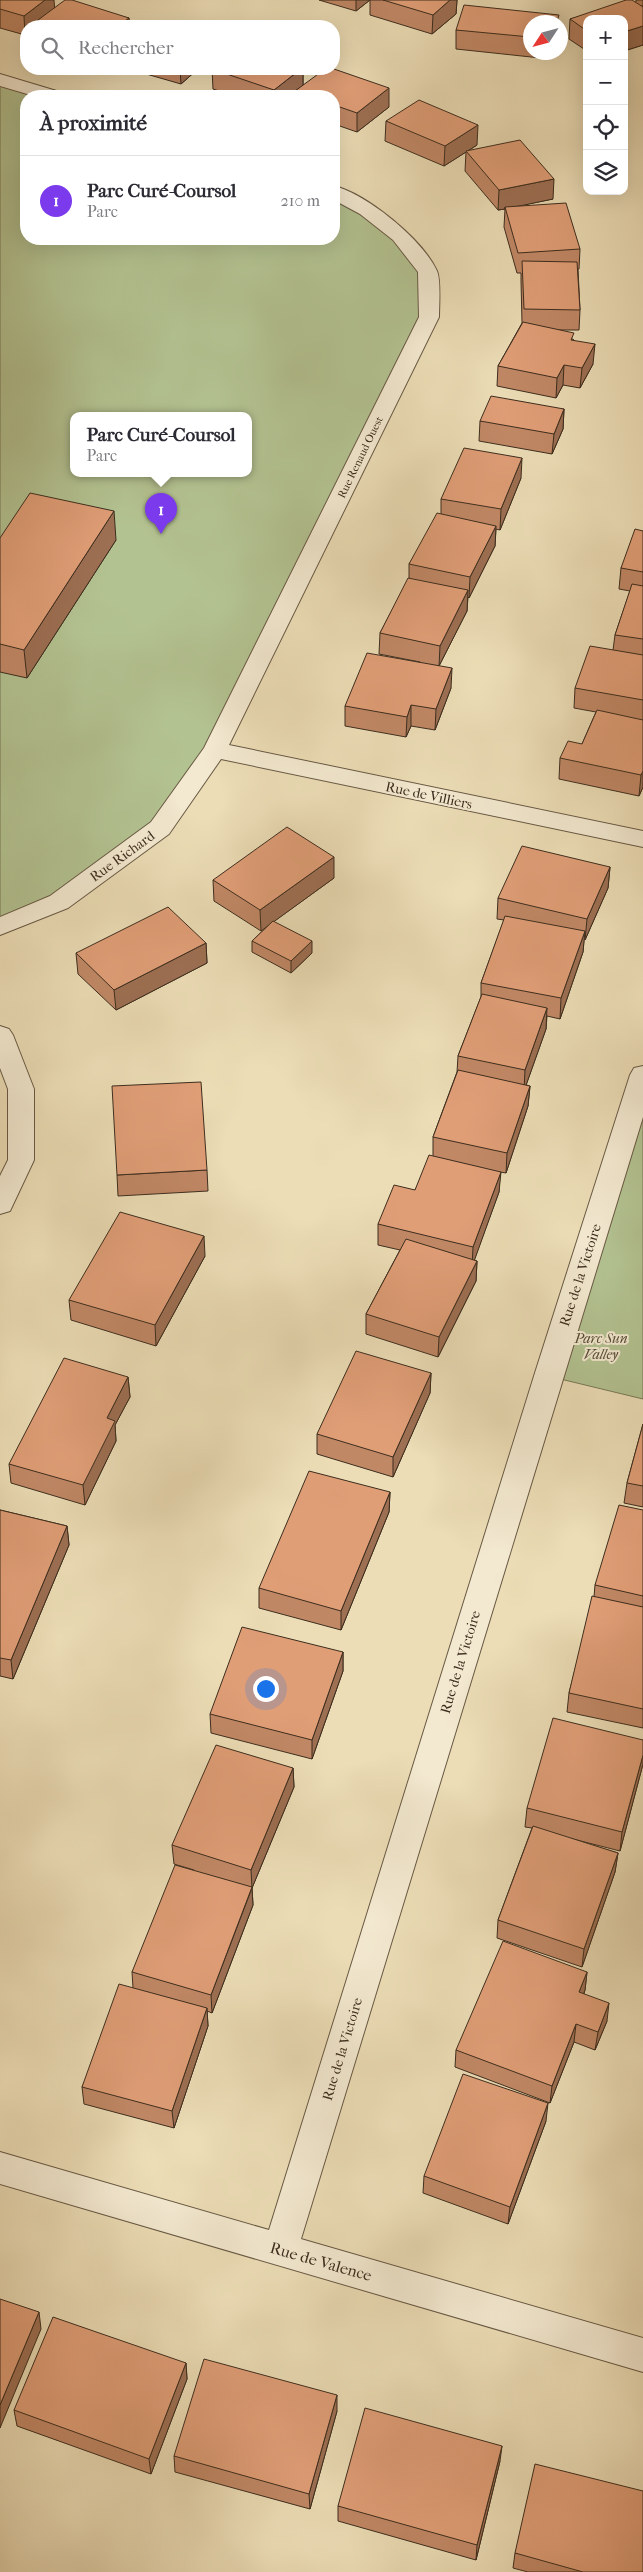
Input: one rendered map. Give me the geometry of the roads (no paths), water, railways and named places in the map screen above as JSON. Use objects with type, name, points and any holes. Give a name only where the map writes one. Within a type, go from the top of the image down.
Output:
[{"type":"street","points":[[0,80],[33,90]]},
{"type":"street","name":"Rue Renaud Ouest","points":[[215,750],[429,317],[428,272],[400,236],[367,210],[340,195]]},
{"type":"street","name":"Rue de Villiers","points":[[215,750],[643,839]]},
{"type":"street","name":"Rue Richard","points":[[0,926],[59,902],[160,828],[215,750]]},
{"type":"street","points":[[0,1034],[22,1089],[21,1160],[0,1204]]},
{"type":"street","name":"Rue de la Victoire","points":[[280,2250],[548,1376],[643,1075]]},
{"type":"street","name":"Rue de Valence","points":[[0,2168],[643,2355]]},
{"type":"place","name":"Parc Curé-Coursol","points":[[161,534]]},
{"type":"park label","name":"Parc Sun Valley","points":[[601,1346]]}]
